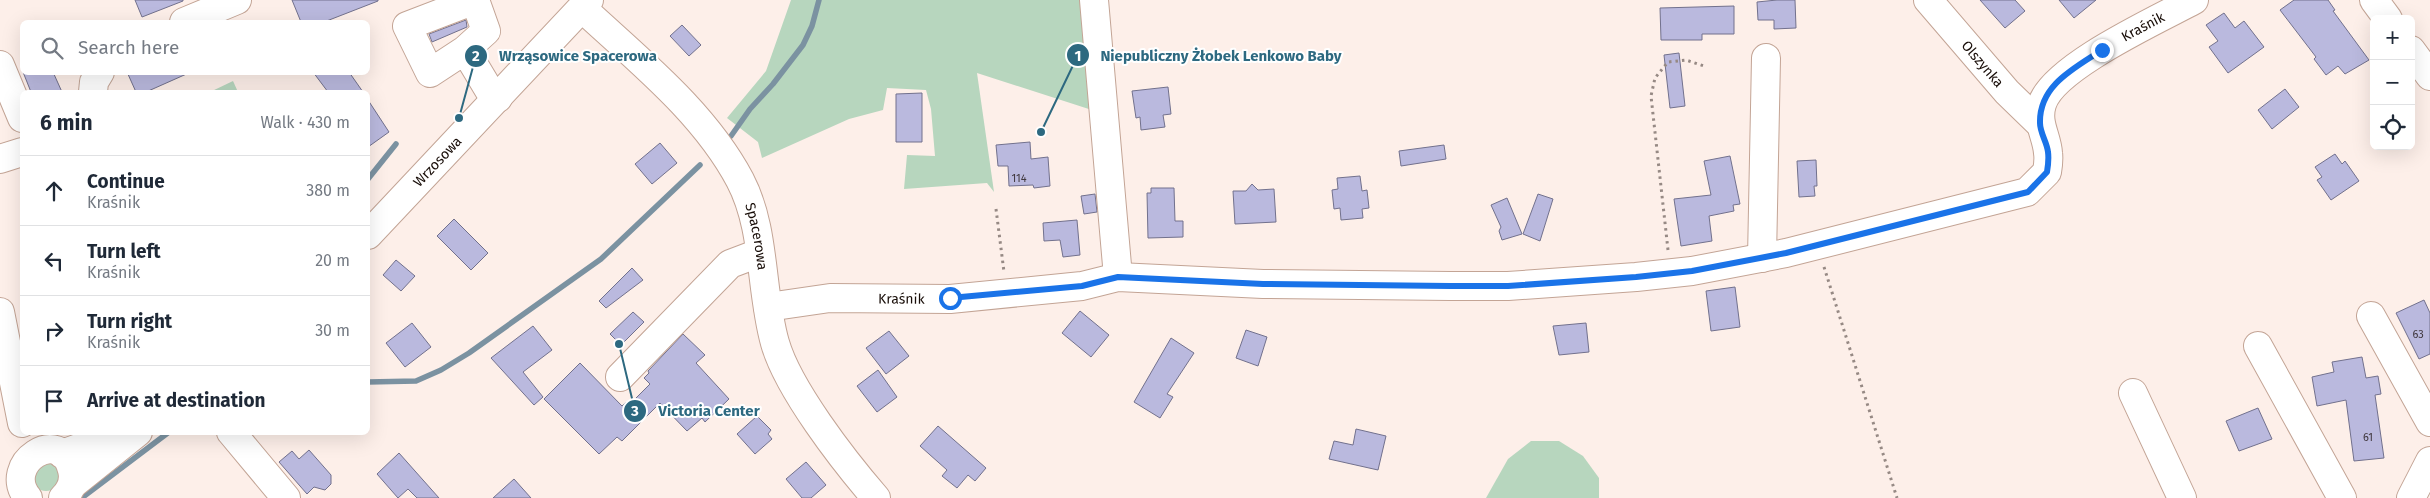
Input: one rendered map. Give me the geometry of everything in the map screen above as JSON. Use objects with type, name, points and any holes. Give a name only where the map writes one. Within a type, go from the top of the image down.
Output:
[{"type":"street","points":[[189,20],[237,0]]},
{"type":"street","points":[[1094,0],[1118,277]]},
{"type":"street","name":"Olszynka","points":[[1928,0],[2007,92],[2040,124]]},
{"type":"street","points":[[2374,0],[2385,15]]},
{"type":"street","name":"Wrzosowa","points":[[370,233],[585,4]]},
{"type":"street","name":"Spacerowa","points":[[585,4],[676,97],[721,148],[741,182],[750,205],[776,345],[786,372],[836,447],[876,498]]},
{"type":"street","name":"Kraśnik","points":[[768,307],[830,298],[950,298],[1082,286],[1118,277],[1263,284],[1508,286],[1670,273],[1762,258],[2028,192],[2047,172],[2048,152],[2040,124],[2042,104],[2050,89],[2066,74],[2176,4]]},
{"type":"street","points":[[465,50],[489,90],[498,98]]},
{"type":"street","points":[[2415,55],[2430,76]]},
{"type":"street","points":[[1762,258],[1766,58]]},
{"type":"street","points":[[0,65],[20,113]]},
{"type":"street","points":[[92,90],[98,75]]},
{"type":"street","points":[[0,158],[20,153]]},
{"type":"street","points":[[620,377],[730,264],[759,253]]},
{"type":"street","points":[[0,312],[20,413]]},
{"type":"street","points":[[2371,316],[2430,422]]},
{"type":"street","points":[[2258,346],[2342,498]]},
{"type":"street","points":[[2133,394],[2182,498]]},
{"type":"street","points":[[26,498],[18,482],[18,474],[24,460],[41,446],[95,442],[128,435]]},
{"type":"street","points":[[68,491],[136,435]]},
{"type":"street","points":[[234,435],[286,498]]},
{"type":"street","points":[[41,446],[72,468],[68,491]]},
{"type":"street","points":[[2411,498],[2430,461]]},
{"type":"path","points":[[1670,273],[1651,96],[1655,78],[1668,62],[1686,60],[1704,66]]},
{"type":"path","points":[[996,209],[1007,293]]},
{"type":"path","points":[[1817,245],[1897,498]]},
{"type":"green space","points":[[791,0],[1088,0],[1095,111],[977,73],[994,192],[987,183],[904,189],[907,155],[935,156],[931,109],[926,90],[887,88],[883,110],[849,119],[762,158],[758,142],[727,118],[766,71]]},
{"type":"green space","points":[[233,81],[237,90],[214,90]]},
{"type":"green space","points":[[1531,441],[1559,441],[1583,456],[1599,478],[1599,498],[1486,498],[1508,459]]},
{"type":"green space","points":[[46,463],[56,467],[60,477],[56,487],[46,491],[36,487],[32,477],[36,467]]},
{"type":"building","points":[[135,0],[183,0],[183,1],[142,17]]},
{"type":"building","points":[[292,0],[378,0],[329,20],[300,20]]},
{"type":"building","points":[[1795,0],[1796,28],[1774,29],[1774,20],[1758,20],[1757,2]]},
{"type":"building","points":[[1980,0],[2015,0],[2025,11],[2005,28]]},
{"type":"building","points":[[2059,0],[2096,0],[2074,18]]},
{"type":"building","points":[[2294,0],[2328,0],[2335,10],[2333,11],[2369,60],[2345,74],[2338,66],[2326,75],[2314,59],[2316,57],[2280,10]]},
{"type":"building","points":[[1734,6],[1734,34],[1702,34],[1702,40],[1661,40],[1660,8]]},
{"type":"building","points":[[2224,13],[2235,28],[2244,21],[2264,47],[2228,73],[2209,47],[2218,41],[2206,25]]},
{"type":"building","points":[[466,20],[467,27],[432,42],[429,34]]},
{"type":"building","points":[[682,25],[701,45],[689,56],[670,36]]},
{"type":"building","points":[[1679,53],[1685,106],[1670,108],[1664,55]]},
{"type":"building","points":[[24,75],[54,75],[61,90],[30,90]]},
{"type":"building","points":[[128,75],[184,75],[150,90],[135,90]]},
{"type":"building","points":[[315,75],[351,75],[362,90],[326,90]]},
{"type":"building","points":[[1168,87],[1171,114],[1163,115],[1165,127],[1141,130],[1140,117],[1136,118],[1132,91]]},
{"type":"building","points":[[2285,89],[2299,107],[2272,129],[2258,110]]},
{"type":"building","points":[[922,93],[922,142],[896,142],[896,94]]},
{"type":"building","points":[[370,103],[389,132],[370,146]]},
{"type":"building","points":[[1030,142],[1031,159],[1048,157],[1050,186],[1034,188],[1033,185],[1009,186],[1008,166],[998,166],[996,145]]},
{"type":"building","points":[[660,143],[677,163],[652,184],[635,164]]},
{"type":"building","points":[[1444,145],[1446,159],[1401,166],[1399,151]]},
{"type":"building","points":[[2335,154],[2342,164],[2345,161],[2359,181],[2331,200],[2317,180],[2322,177],[2315,167]]},
{"type":"building","points":[[1730,156],[1740,204],[1733,205],[1734,211],[1709,216],[1712,241],[1681,246],[1674,199],[1711,195],[1704,161]]},
{"type":"building","points":[[1816,160],[1817,186],[1814,186],[1815,196],[1799,197],[1797,161]]},
{"type":"building","points":[[1360,176],[1362,191],[1367,190],[1369,208],[1362,209],[1363,218],[1341,220],[1340,208],[1334,209],[1332,190],[1338,189],[1337,178]]},
{"type":"building","points":[[1252,184],[1258,190],[1274,189],[1276,222],[1235,224],[1233,191],[1246,191]]},
{"type":"building","points":[[1151,188],[1174,188],[1175,221],[1183,221],[1183,237],[1148,238],[1147,193],[1151,193]]},
{"type":"building","points":[[1095,194],[1097,212],[1084,214],[1081,196]]},
{"type":"building","points":[[1538,194],[1553,199],[1540,241],[1523,234]]},
{"type":"building","points":[[1507,198],[1522,234],[1502,240],[1499,231],[1501,227],[1491,205]]},
{"type":"building","points":[[454,219],[488,253],[471,270],[437,236]]},
{"type":"building","points":[[1077,220],[1080,255],[1063,257],[1060,240],[1044,241],[1043,223]]},
{"type":"building","points":[[396,260],[415,276],[401,291],[383,275]]},
{"type":"building","points":[[632,268],[643,280],[606,308],[599,301]]},
{"type":"building","points":[[1735,287],[1740,327],[1711,331],[1706,291]]},
{"type":"building","points":[[2424,300],[2430,313],[2430,354],[2419,359],[2396,313]]},
{"type":"building","points":[[1080,311],[1109,335],[1091,357],[1062,333]]},
{"type":"building","points":[[633,312],[644,322],[621,345],[610,334]]},
{"type":"building","points":[[412,323],[431,347],[405,367],[386,343]]},
{"type":"building","points":[[1586,323],[1589,352],[1559,355],[1553,326]]},
{"type":"building","points":[[533,326],[552,350],[523,372],[543,397],[534,405],[491,358]]},
{"type":"building","points":[[1246,330],[1267,337],[1258,366],[1236,358]]},
{"type":"building","points":[[889,331],[909,356],[886,374],[866,348]]},
{"type":"building","points":[[683,334],[705,355],[696,363],[729,399],[705,422],[702,418],[687,431],[660,403],[622,441],[617,437],[599,454],[544,399],[580,363],[622,406],[626,402],[629,405],[650,384],[644,378],[649,373],[648,371]]},
{"type":"building","points":[[1171,338],[1194,353],[1167,394],[1173,397],[1160,418],[1134,402]]},
{"type":"building","points":[[2362,357],[2366,378],[2378,376],[2381,394],[2375,395],[2384,458],[2354,461],[2346,400],[2317,406],[2312,377],[2334,372],[2332,362]]},
{"type":"building","points":[[878,370],[897,397],[877,412],[857,386]]},
{"type":"building","points":[[2258,408],[2272,439],[2239,451],[2226,421]]},
{"type":"building","points":[[757,416],[771,430],[768,434],[772,439],[755,454],[737,434]]},
{"type":"building","points":[[938,426],[986,468],[975,481],[968,475],[957,488],[942,476],[947,470],[920,446]]},
{"type":"building","points":[[1356,429],[1386,436],[1378,470],[1329,459],[1334,441],[1353,445]]},
{"type":"building","points":[[309,450],[331,475],[331,484],[325,490],[314,487],[307,494],[279,462],[292,451],[299,459]]},
{"type":"building","points":[[399,453],[439,498],[417,498],[408,489],[398,498],[377,474]]},
{"type":"building","points":[[806,462],[826,485],[811,498],[802,498],[786,479]]},
{"type":"building","points":[[514,479],[531,498],[493,498]]},
{"type":"waterway","points":[[731,136],[750,109],[773,84],[803,45],[812,26],[819,0]]},
{"type":"waterway","points":[[370,176],[396,144]]},
{"type":"waterway","points":[[370,382],[416,381],[441,370],[469,353],[601,259],[700,165]]},
{"type":"waterway","points":[[83,497],[165,435]]},
{"type":"place","name":"Wrząsowice Spacerowa","points":[[459,118]]},
{"type":"place","name":"Niepubliczny Żłobek Lenkowo Baby","points":[[1041,132]]},
{"type":"place","name":"Victoria Center","points":[[619,344]]},
{"type":"route","points":[[950,298],[1082,286],[1118,277],[1263,284],[1508,286],[1692,271],[1786,253],[2028,192],[2047,172],[2048,152],[2040,124],[2042,104],[2050,89],[2066,74],[2102,50]]}]
